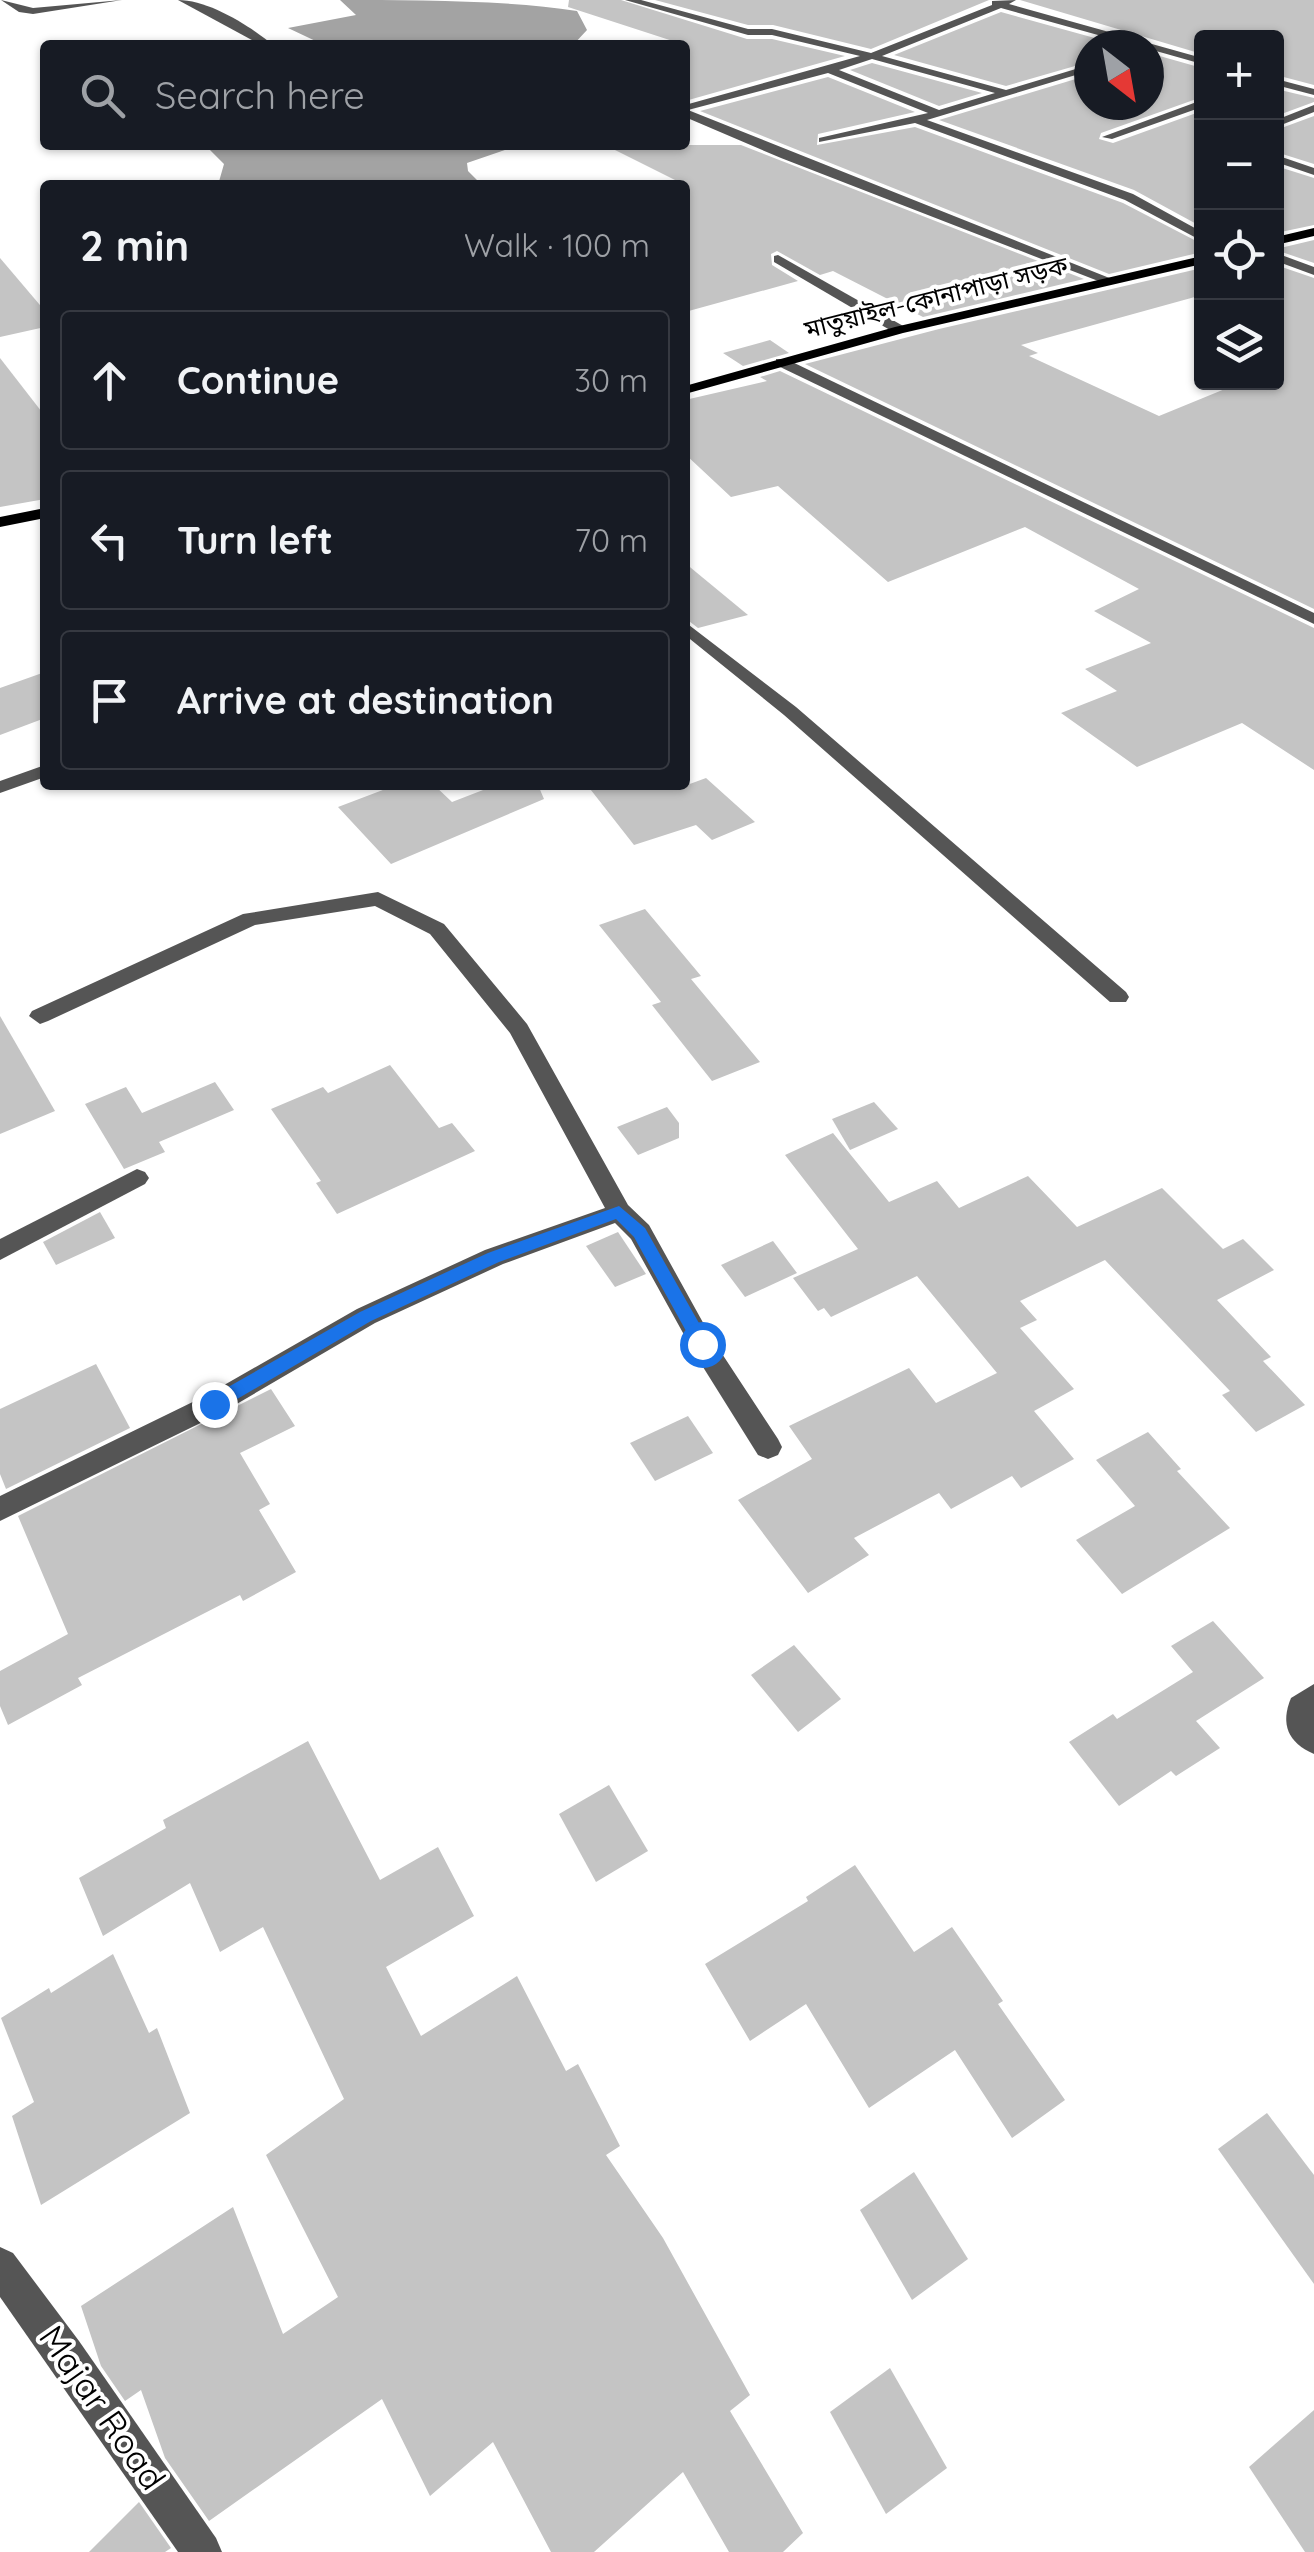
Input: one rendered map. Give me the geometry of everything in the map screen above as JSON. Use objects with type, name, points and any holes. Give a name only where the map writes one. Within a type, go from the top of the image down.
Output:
[{"type":"main road","points":[[1284,240],[1314,232]]},
{"type":"main road","name":"মাতুয়াইল-কোনাপাড়া সড়ক","points":[[690,389],[900,330],[1194,262]]},
{"type":"main road","points":[[0,522],[40,516]]},
{"type":"street","points":[[6,0],[22,10],[33,11]]},
{"type":"street","points":[[0,15],[117,0]]},
{"type":"street","points":[[183,0],[260,40]]},
{"type":"street","points":[[630,0],[1007,93]]},
{"type":"street","points":[[986,0],[1006,2],[1094,30]]},
{"type":"street","points":[[690,110],[866,58],[1006,2]]},
{"type":"street","points":[[1164,52],[1194,59]]},
{"type":"street","points":[[829,70],[938,113]]},
{"type":"street","points":[[823,140],[916,120],[1074,73]]},
{"type":"street","points":[[1284,84],[1314,92]]},
{"type":"street","points":[[1108,137],[1194,107]]},
{"type":"street","points":[[1284,121],[1314,108]]},
{"type":"street","points":[[690,113],[786,156],[1111,281]]},
{"type":"street","points":[[916,120],[1129,197],[1194,233]]},
{"type":"street","points":[[1284,161],[1314,172]]},
{"type":"street","points":[[778,258],[900,330]]},
{"type":"street","points":[[1284,261],[1314,272]]},
{"type":"street","points":[[780,362],[1314,619]]},
{"type":"street","points":[[690,631],[790,711],[1118,998]]},
{"type":"street","points":[[0,787],[40,773]]},
{"type":"street","points":[[40,1016],[250,919],[378,899],[437,928],[519,1029],[619,1212],[640,1232],[702,1344],[768,1447]]},
{"type":"street","points":[[0,1250],[137,1178]]},
{"type":"street","points":[[0,1509],[214,1404],[366,1316],[494,1257],[619,1212]]},
{"type":"street","points":[[1314,1698],[1302,1708],[1300,1726],[1314,1740]]},
{"type":"street","name":"Majar Road","points":[[0,2266],[66,2354],[202,2552]]},
{"type":"shaded area","points":[[340,0],[550,7],[577,11],[587,30],[578,40],[313,40],[288,28],[356,15]]},
{"type":"shaded area","points":[[210,150],[505,150],[467,163],[468,171],[477,180],[219,180],[224,164]]},
{"type":"building","points":[[569,0],[621,0],[747,39],[772,39],[845,56],[690,100],[690,40],[670,40],[568,7]]},
{"type":"building","points":[[655,0],[989,0],[871,49],[773,25],[748,25]]},
{"type":"building","points":[[1020,0],[1314,0],[1314,85],[1284,77],[1284,30],[1194,30],[1194,52],[1164,43],[1164,30],[1121,30]]},
{"type":"building","points":[[1001,12],[1074,32],[1074,66],[1006,86],[894,55]]},
{"type":"building","points":[[1164,57],[1194,66],[1194,100],[1164,111]]},
{"type":"building","points":[[872,63],[982,93],[939,106],[850,70]]},
{"type":"building","points":[[828,77],[915,112],[818,134],[817,145],[915,127],[1123,203],[1194,240],[1194,254],[1109,274],[700,111]]},
{"type":"building","points":[[1074,80],[1074,120],[1137,120],[1101,133],[1099,139],[1113,143],[1194,114],[1194,223],[1134,190],[939,120]]},
{"type":"building","points":[[1284,91],[1314,98],[1314,102],[1284,113]]},
{"type":"building","points":[[1314,116],[1314,164],[1284,155],[1284,127]]},
{"type":"building","points":[[741,145],[1084,279],[923,317],[833,271],[820,275],[777,251],[771,254],[772,265],[798,281],[690,311],[690,180],[675,180],[615,150]]},
{"type":"building","points":[[1284,169],[1314,178],[1314,225],[1284,231]]},
{"type":"building","points":[[1314,240],[1314,263],[1284,253],[1284,247]]},
{"type":"building","points":[[0,258],[40,305],[40,328],[0,337]]},
{"type":"building","points":[[1284,268],[1314,278],[1314,609],[805,364],[1194,270],[1194,297],[1021,345],[1038,353],[1029,356],[1159,416],[1222,390],[1284,390]]},
{"type":"building","points":[[770,340],[789,353],[743,366],[723,353]]},
{"type":"building","points":[[0,358],[40,410],[40,500],[0,507]]},
{"type":"building","points":[[780,371],[1314,628],[1314,770],[1242,723],[1137,767],[1061,713],[1117,691],[1085,669],[1151,643],[1094,611],[1139,589],[1025,527],[888,582],[778,486],[731,497],[690,459],[690,399],[767,381],[760,377]]},
{"type":"building","points":[[690,567],[748,615],[698,628],[690,622]]},
{"type":"building","points":[[40,674],[40,720],[0,735],[0,688]]},
{"type":"building","points":[[706,778],[755,822],[712,840],[696,825],[634,845],[591,790],[690,790],[690,784]]},
{"type":"building","points":[[383,790],[439,790],[452,802],[483,790],[540,790],[544,799],[391,864],[338,807]]},
{"type":"building","points":[[645,909],[701,976],[691,979],[760,1062],[712,1081],[652,1005],[661,1002],[599,925]]},
{"type":"building","points":[[0,1016],[55,1111],[0,1134]]},
{"type":"building","points":[[390,1065],[439,1128],[452,1123],[475,1151],[337,1214],[316,1183],[321,1181],[271,1109],[323,1087],[328,1093]]},
{"type":"building","points":[[215,1082],[234,1110],[159,1142],[165,1152],[124,1169],[85,1104],[126,1087],[142,1113]]},
{"type":"building","points":[[874,1102],[898,1129],[850,1150],[832,1119]]},
{"type":"building","points":[[667,1107],[679,1123],[679,1138],[638,1155],[617,1127]]},
{"type":"building","points":[[833,1133],[889,1202],[937,1181],[959,1208],[1028,1176],[1077,1227],[1162,1188],[1223,1249],[1243,1239],[1274,1270],[1217,1300],[1271,1357],[1263,1361],[1305,1405],[1256,1432],[1222,1395],[1230,1391],[1105,1260],[1020,1301],[1037,1320],[1020,1328],[1074,1389],[1034,1411],[1074,1459],[1021,1488],[1012,1476],[951,1509],[939,1493],[854,1538],[869,1555],[808,1593],[738,1500],[812,1459],[789,1426],[909,1368],[936,1403],[997,1373],[917,1276],[831,1317],[824,1308],[818,1311],[793,1278],[858,1249],[785,1155]]},
{"type":"building","points":[[100,1212],[115,1238],[56,1265],[43,1242]]},
{"type":"building","points":[[618,1232],[646,1274],[615,1287],[586,1246]]},
{"type":"building","points":[[773,1241],[797,1273],[745,1297],[721,1265]]},
{"type":"building","points":[[96,1364],[130,1428],[6,1489],[0,1474],[0,1409]]},
{"type":"building","points":[[271,1389],[295,1426],[240,1453],[270,1504],[259,1510],[296,1572],[243,1601],[240,1595],[78,1678],[82,1685],[8,1725],[0,1706],[0,1671],[68,1634],[18,1516]]},
{"type":"building","points":[[688,1416],[713,1453],[655,1481],[630,1443]]},
{"type":"building","points":[[1148,1432],[1181,1469],[1177,1471],[1230,1528],[1122,1594],[1076,1540],[1135,1506],[1096,1460]]},
{"type":"building","points":[[1213,1621],[1264,1678],[1196,1721],[1220,1748],[1176,1776],[1171,1771],[1119,1806],[1069,1742],[1113,1714],[1117,1719],[1193,1672],[1171,1646]]},
{"type":"building","points":[[794,1645],[841,1699],[798,1732],[751,1675]]},
{"type":"building","points":[[308,1741],[380,1880],[438,1847],[474,1916],[386,1967],[421,2036],[517,1976],[566,2071],[578,2064],[620,2146],[606,2155],[663,2238],[750,2395],[730,2411],[803,2533],[783,2552],[729,2552],[683,2472],[594,2552],[551,2552],[493,2442],[430,2496],[382,2399],[209,2521],[165,2458],[141,2390],[125,2401],[101,2366],[81,2306],[233,2207],[283,2334],[338,2297],[266,2155],[344,2099],[263,1927],[220,1952],[190,1883],[103,1936],[79,1878],[166,1828],[163,1820]]},
{"type":"building","points":[[609,1785],[648,1851],[596,1882],[559,1814]]},
{"type":"building","points":[[855,1865],[914,1952],[952,1927],[1003,2001],[998,2004],[1065,2100],[1012,2138],[955,2050],[869,2108],[806,2004],[750,2041],[705,1964],[808,1901],[806,1897]]},
{"type":"building","points":[[113,1954],[149,2033],[157,2028],[190,2113],[41,2205],[12,2116],[34,2102],[1,2018],[49,1988],[51,1993]]},
{"type":"building","points":[[1267,2113],[1314,2175],[1314,2284],[1218,2149]]},
{"type":"building","points":[[914,2172],[968,2259],[912,2300],[860,2210]]},
{"type":"building","points":[[890,2368],[947,2468],[886,2514],[830,2412]]},
{"type":"building","points":[[1314,2410],[1314,2552],[1305,2552],[1249,2467]]},
{"type":"building","points":[[139,2502],[171,2548],[165,2552],[89,2552]]},
{"type":"route","points":[[214,1404],[366,1316],[494,1257],[619,1212],[640,1232],[702,1344]]}]
